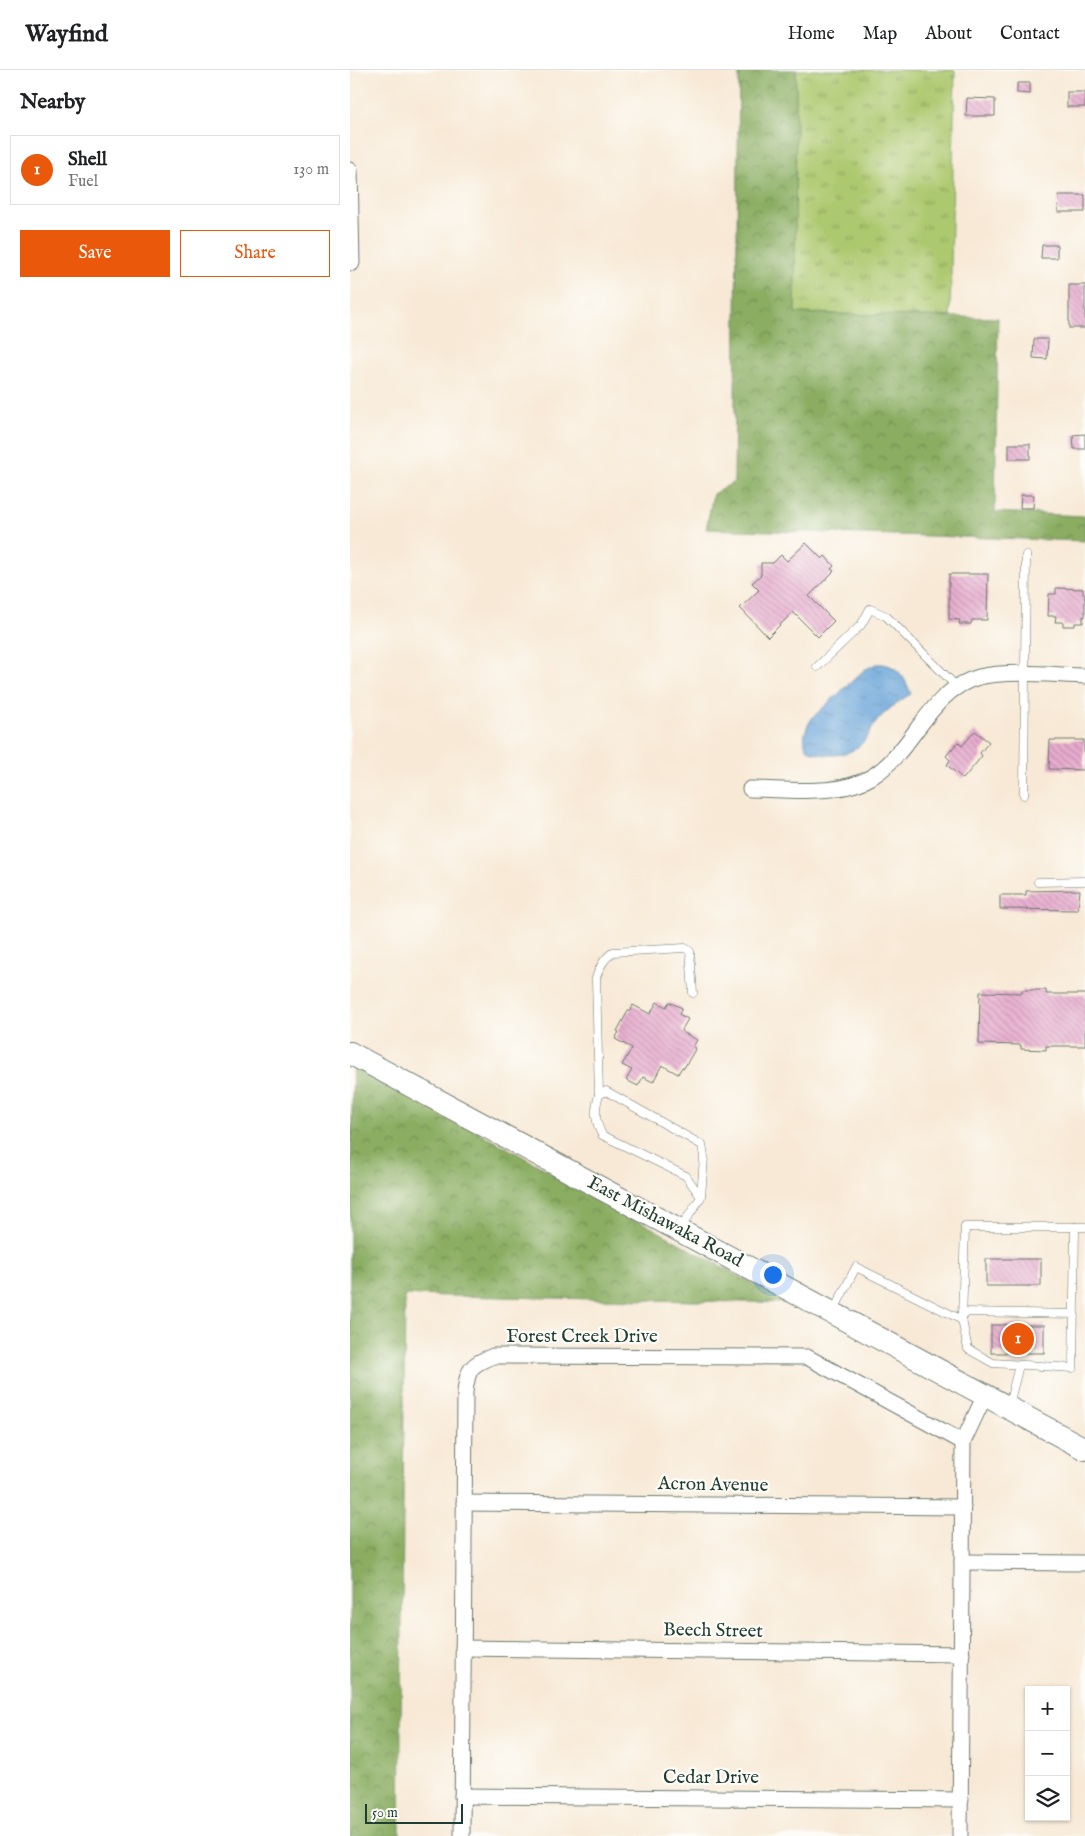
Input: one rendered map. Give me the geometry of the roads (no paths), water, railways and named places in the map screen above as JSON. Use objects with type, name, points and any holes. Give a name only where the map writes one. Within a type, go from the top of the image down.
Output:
[{"type":"main road","name":"East Mishawaka Road","points":[[350,1053],[1085,1449]]},
{"type":"street","points":[[350,170],[352,263]]},
{"type":"street","points":[[750,789],[831,790],[872,777],[886,766],[943,698],[956,687],[978,677],[1003,674],[1085,676]]},
{"type":"street","name":"Forest Creek Drive","points":[[462,1836],[465,1392],[467,1374],[476,1363],[493,1356],[807,1357],[963,1442]]},
{"type":"street","points":[[960,1836],[963,1442],[985,1395]]},
{"type":"street","name":"Acron Avenue","points":[[464,1503],[962,1507]]},
{"type":"street","points":[[962,1562],[1085,1563]]},
{"type":"street","name":"Beech Street","points":[[463,1648],[962,1654]]},
{"type":"street","name":"Cedar Drive","points":[[462,1796],[961,1800]]},
{"type":"lane","points":[[1024,795],[1026,555]]},
{"type":"lane","points":[[817,667],[861,625],[870,609],[886,616],[956,687]]},
{"type":"lane","points":[[1038,882],[1085,881]]},
{"type":"lane","points":[[693,993],[690,951],[685,948],[613,952],[604,959],[599,967],[596,978],[599,1095],[595,1107],[596,1124],[602,1135],[686,1176],[701,1197]]},
{"type":"lane","points":[[599,1095],[606,1091],[702,1145],[704,1157],[701,1197],[679,1230]]},
{"type":"lane","points":[[1075,1227],[1073,1368],[993,1363],[968,1349],[962,1316],[965,1227],[1075,1227],[1085,1227]]},
{"type":"lane","points":[[832,1313],[856,1267],[962,1316],[1074,1314]]},
{"type":"lane","points":[[1008,1408],[1018,1365]]},
{"type":"water","points":[[876,664],[889,665],[899,672],[911,694],[882,716],[856,749],[839,755],[817,754],[809,750],[805,744],[805,733],[812,718],[864,670]]},
{"type":"place","name":"Shell","points":[[1018,1339]]}]
